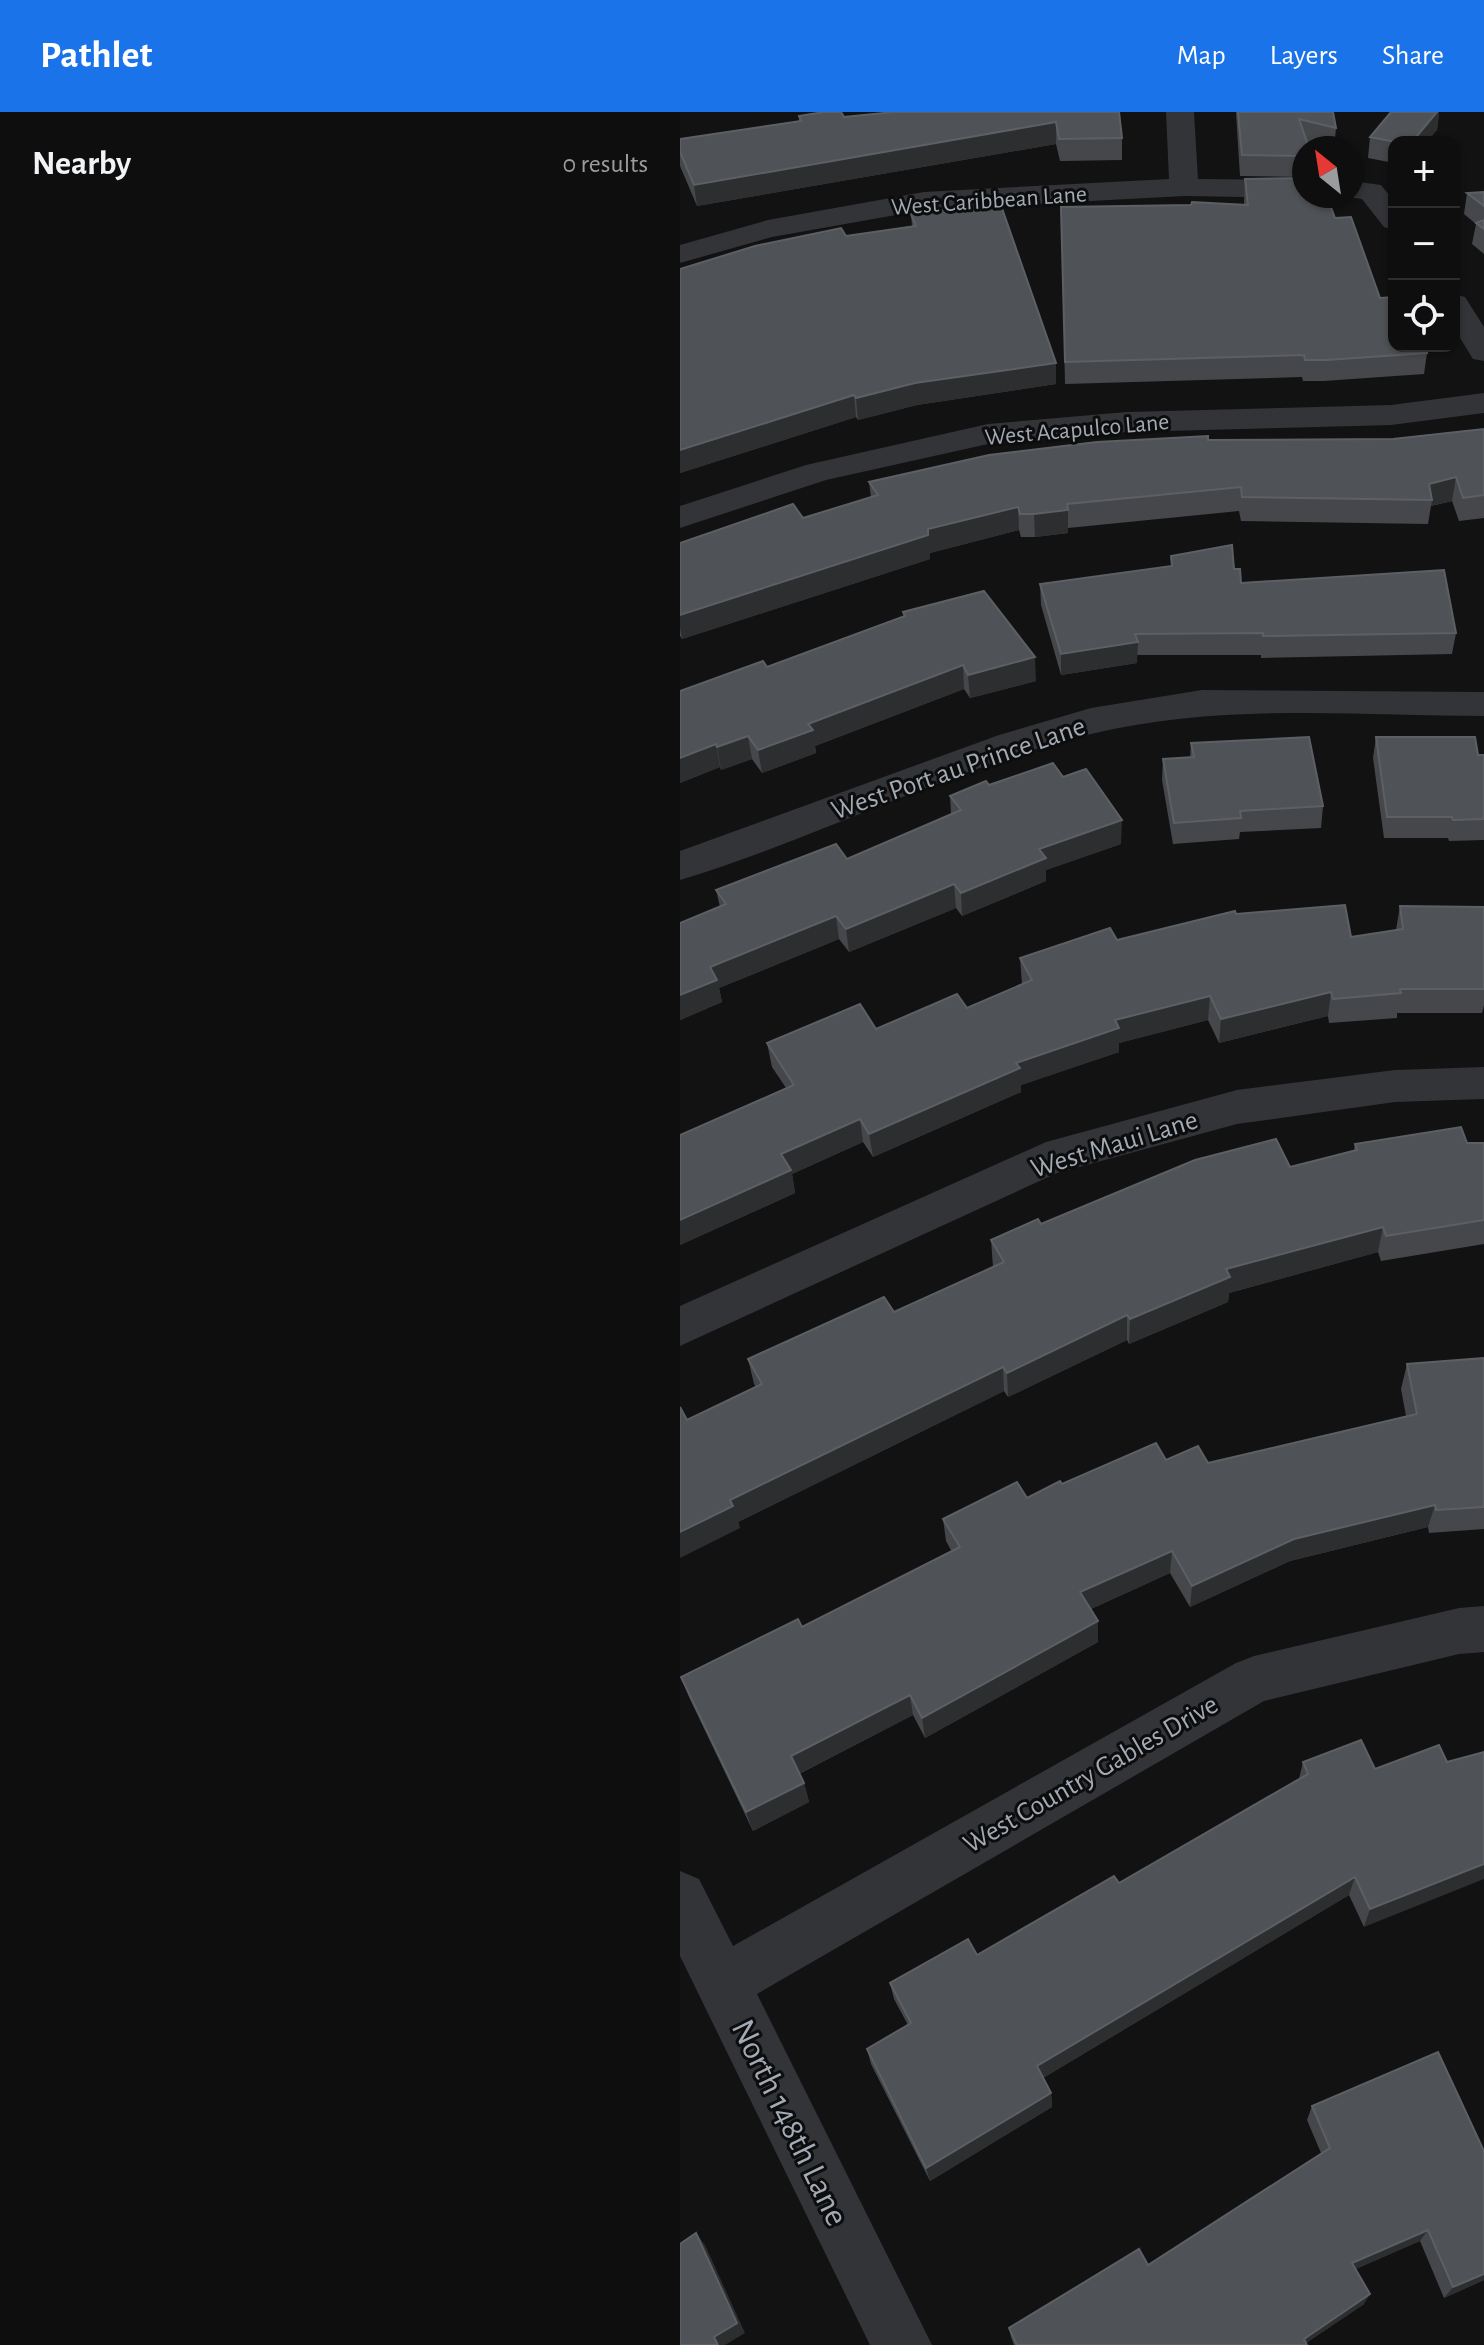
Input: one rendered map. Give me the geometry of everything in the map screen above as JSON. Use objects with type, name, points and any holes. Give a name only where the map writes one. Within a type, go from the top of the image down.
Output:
[{"type":"street","points":[[1180,112],[1184,187]]},
{"type":"street","name":"West Caribbean Lane","points":[[680,254],[768,229],[924,201],[1184,187],[1292,189]]},
{"type":"street","points":[[1364,192],[1388,215]]},
{"type":"street","points":[[1460,313],[1484,352]]},
{"type":"street","name":"West Acapulco Lane","points":[[680,517],[818,472],[988,434],[1127,422],[1391,415],[1484,403]]},
{"type":"street","name":"West Port au Prince Lane","points":[[680,866],[1012,744],[1091,721],[1202,702],[1484,704]]},
{"type":"street","name":"West Maui Lane","points":[[680,1327],[1046,1159],[1237,1107],[1395,1086],[1484,1083]]},
{"type":"street","name":"West Country Gables Drive","points":[[722,1983],[1254,1680],[1459,1631],[1484,1629]]},
{"type":"street","name":"North 148th Lane","points":[[680,1898],[902,2345]]},
{"type":"building","points":[[841,112],[844,117],[894,112],[1119,112],[1122,138],[1059,139],[1056,122],[694,185],[680,152],[680,139],[801,121],[799,116]]},
{"type":"building","points":[[1238,112],[1333,112],[1336,128],[1299,119],[1305,136],[1292,136],[1292,156],[1242,155]]},
{"type":"building","points":[[1391,112],[1437,112],[1417,136],[1388,136],[1388,140],[1370,137]]},
{"type":"building","points":[[1292,178],[1292,208],[1331,208],[1335,218],[1351,217],[1380,298],[1388,297],[1388,352],[1427,353],[1326,360],[1305,360],[1304,355],[1065,362],[1061,207],[1191,205],[1192,202],[1248,205],[1245,179]]},
{"type":"building","points":[[1484,192],[1484,206],[1467,193]]},
{"type":"building","points":[[997,194],[1056,363],[915,383],[856,398],[854,395],[680,450],[680,269],[755,246],[841,228],[846,236],[916,226],[911,214],[959,208],[958,203]]},
{"type":"building","points":[[1484,429],[1484,495],[1463,498],[1456,477],[1429,484],[1432,500],[1242,497],[1241,487],[1067,504],[1068,510],[1034,514],[1020,514],[1018,507],[928,529],[928,535],[680,615],[680,543],[793,504],[803,518],[878,495],[869,482],[989,455],[1097,442],[1208,436],[1208,440],[1393,439]]},
{"type":"building","points":[[1232,545],[1234,569],[1240,569],[1241,583],[1444,570],[1456,633],[1135,634],[1138,642],[1061,654],[1040,584],[1172,566],[1171,556]]},
{"type":"building","points":[[984,591],[1035,657],[968,675],[963,665],[808,724],[813,730],[758,750],[748,736],[680,758],[680,691],[763,661],[767,667],[905,616],[903,612]]},
{"type":"building","points":[[1309,737],[1323,806],[1240,811],[1241,818],[1174,823],[1163,759],[1194,757],[1191,743]]},
{"type":"building","points":[[1376,737],[1475,737],[1478,755],[1484,755],[1484,819],[1387,817]]},
{"type":"building","points":[[1053,763],[1063,777],[1086,769],[1122,820],[1039,849],[1046,858],[961,893],[954,884],[846,929],[836,916],[710,967],[717,980],[680,995],[680,923],[726,904],[716,890],[836,844],[847,859],[961,810],[950,796],[986,781],[989,785]]},
{"type":"building","points":[[1345,905],[1351,937],[1403,929],[1400,906],[1484,907],[1484,989],[1400,989],[1401,993],[1333,999],[1331,992],[1221,1019],[1210,996],[1115,1020],[1119,1028],[1016,1063],[1020,1068],[869,1134],[860,1119],[781,1154],[791,1170],[680,1220],[680,1135],[794,1085],[767,1043],[860,1004],[876,1029],[957,994],[967,1008],[1032,980],[1020,958],[1110,928],[1117,940],[1235,911],[1236,914]]},
{"type":"building","points":[[1461,1127],[1467,1143],[1484,1143],[1484,1220],[1386,1236],[1383,1227],[1226,1269],[1230,1277],[1130,1319],[1127,1315],[1007,1373],[1003,1367],[730,1500],[733,1506],[680,1532],[680,1407],[687,1420],[762,1384],[748,1359],[884,1297],[894,1312],[1004,1262],[991,1240],[1038,1219],[1041,1224],[1195,1160],[1276,1139],[1290,1167],[1357,1150],[1355,1144]]},
{"type":"building","points":[[1484,1358],[1484,1507],[1436,1510],[1435,1505],[1294,1539],[1192,1586],[1172,1551],[1080,1592],[1098,1621],[922,1718],[910,1695],[791,1756],[804,1783],[746,1812],[681,1677],[798,1619],[802,1627],[960,1547],[943,1519],[1017,1482],[1027,1498],[1060,1481],[1062,1484],[1156,1443],[1166,1460],[1198,1446],[1208,1463],[1417,1414],[1407,1364]]},
{"type":"building","points":[[1361,1740],[1375,1769],[1439,1745],[1447,1762],[1484,1752],[1484,1864],[1370,1909],[1355,1877],[1037,2066],[1051,2093],[926,2168],[867,2049],[911,2023],[890,1983],[968,1939],[977,1955],[1114,1876],[1119,1883],[1308,1774],[1303,1762]]},
{"type":"building","points":[[1438,2052],[1484,2151],[1484,2274],[1453,2287],[1428,2230],[1352,2263],[1370,2294],[1304,2339],[1307,2345],[1017,2345],[1009,2328],[1139,2249],[1148,2265],[1330,2148],[1312,2106]]},
{"type":"building","points":[[696,2233],[737,2323],[714,2337],[718,2345],[680,2345],[680,2244]]}]
